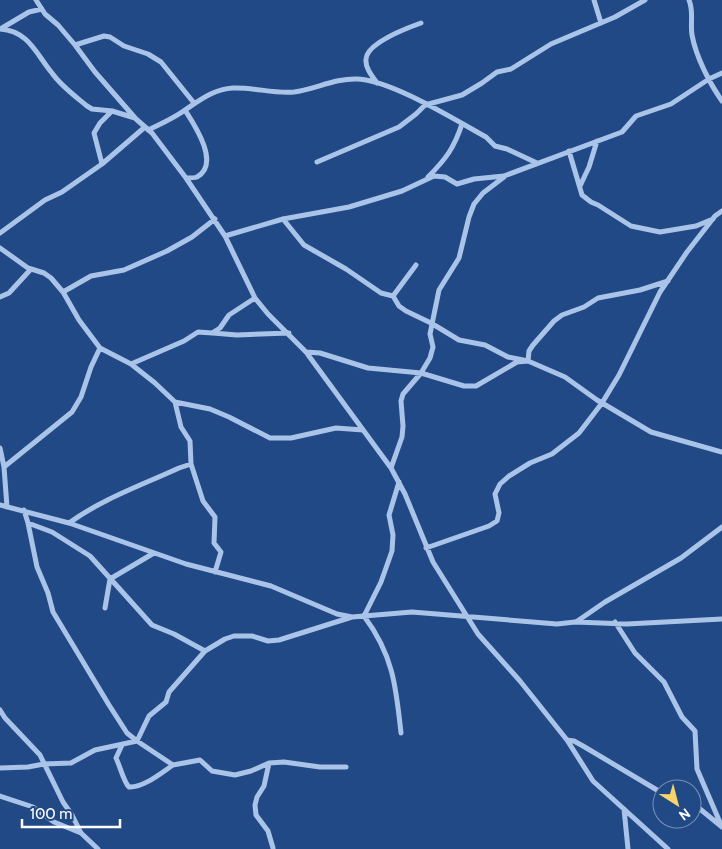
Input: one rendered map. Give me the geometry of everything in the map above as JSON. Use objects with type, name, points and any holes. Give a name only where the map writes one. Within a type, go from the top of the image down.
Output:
[{"type":"street","points":[[36,0],[75,45],[95,72],[136,119],[147,128],[186,178],[225,236],[255,298],[268,314],[306,352],[391,468],[399,482],[426,548],[478,634],[520,681],[567,740],[593,781],[668,849]]},
{"type":"street","points":[[594,0],[601,23]]},
{"type":"street","points":[[317,162],[399,127],[425,105],[462,95],[496,72],[511,69],[552,44],[601,23],[645,0]]},
{"type":"street","points":[[691,1],[693,16],[692,34],[711,86],[722,101]]},
{"type":"street","points":[[0,29],[29,12],[42,9]]},
{"type":"street","points":[[378,84],[367,68],[367,54],[375,46],[421,22]]},
{"type":"street","points":[[0,29],[12,30],[25,38],[37,50],[52,74],[86,106],[92,109],[112,111],[136,119]]},
{"type":"street","points":[[75,45],[104,36],[110,37],[124,46],[148,54],[161,62],[194,103]]},
{"type":"street","points":[[225,236],[283,219],[349,207],[402,191],[434,176],[442,176],[457,184],[474,179],[504,176],[622,132],[636,116],[671,104],[709,79],[722,73]]},
{"type":"street","points":[[0,233],[45,200],[62,192],[102,164],[147,128],[186,110],[210,94],[234,88],[293,92],[330,82],[358,79],[400,92],[486,137],[494,146],[507,149],[537,163]]},
{"type":"street","points":[[186,110],[200,134],[208,160],[204,170],[197,177],[186,178]]},
{"type":"street","points":[[102,164],[94,133],[100,123],[112,111]]},
{"type":"street","points":[[426,179],[456,143],[462,124]]},
{"type":"street","points":[[580,186],[589,167],[597,141]]},
{"type":"street","points":[[569,151],[582,195],[635,227],[656,232],[668,231],[696,226],[714,219]]},
{"type":"street","points":[[391,468],[402,437],[401,401],[430,358],[433,347],[430,334],[431,322],[439,290],[459,258],[474,204],[483,193],[504,176]]},
{"type":"street","points":[[426,548],[489,526],[497,521],[499,513],[495,494],[500,484],[530,463],[552,454],[579,433],[602,403],[626,362],[657,298],[687,252],[722,211]]},
{"type":"street","points":[[63,292],[91,276],[124,270],[168,251],[192,238],[214,219]]},
{"type":"street","points":[[283,219],[304,245],[346,269],[378,291],[393,296],[399,306],[406,311],[431,322],[460,340],[485,345],[512,358],[528,361],[565,377],[602,403],[651,432],[722,452]]},
{"type":"street","points":[[0,248],[31,269],[47,275],[63,292],[79,320],[100,348],[131,364],[175,402],[210,409],[270,438],[291,438],[336,428],[363,430]]},
{"type":"street","points":[[393,296],[416,265]]},
{"type":"street","points":[[0,298],[9,293],[31,269]]},
{"type":"street","points":[[528,361],[528,354],[533,345],[554,321],[562,315],[584,307],[598,298],[640,290],[670,280]]},
{"type":"street","points":[[212,333],[220,328],[229,315],[255,298]]},
{"type":"street","points":[[131,364],[184,341],[198,332],[237,335],[289,334]]},
{"type":"street","points":[[4,467],[72,412],[82,397],[91,367],[100,348]]},
{"type":"street","points":[[306,352],[320,353],[368,368],[421,373],[464,386],[476,386],[517,362],[528,361]]},
{"type":"street","points":[[175,402],[181,427],[190,441],[191,464],[203,500],[215,517],[214,543],[221,552],[215,572]]},
{"type":"street","points":[[0,448],[4,467],[7,507]]},
{"type":"street","points":[[69,523],[95,506],[191,464]]},
{"type":"street","points":[[364,616],[381,582],[392,551],[389,514],[399,482]]},
{"type":"street","points":[[0,505],[69,523],[154,554],[271,586],[337,614],[364,616],[412,612],[557,624],[575,622],[615,622],[627,624],[722,619]]},
{"type":"street","points":[[24,510],[37,567],[56,617],[127,733],[173,765]]},
{"type":"street","points":[[28,523],[52,532],[86,553],[152,625],[174,634],[205,651]]},
{"type":"street","points":[[575,622],[605,602],[681,558],[722,527]]},
{"type":"street","points":[[110,579],[154,554]]},
{"type":"street","points":[[105,608],[110,579]]},
{"type":"street","points":[[0,768],[72,763],[95,750],[137,741],[150,716],[166,702],[169,692],[205,651],[229,637],[252,636],[274,641],[352,616]]},
{"type":"street","points":[[364,616],[377,633],[392,666],[397,688],[401,733]]},
{"type":"street","points":[[615,622],[636,653],[664,682],[682,717],[695,732],[694,752],[696,769],[722,827]]},
{"type":"street","points":[[0,710],[5,718],[40,755],[63,802],[81,833],[98,849]]},
{"type":"street","points":[[567,740],[574,741],[652,787]]},
{"type":"street","points":[[122,745],[116,758],[126,785],[129,787],[145,782],[173,765],[200,760],[212,770],[235,775],[269,764],[284,762],[320,767],[346,767]]},
{"type":"street","points":[[269,764],[264,786],[257,796],[255,805],[256,815],[268,831],[273,848]]},
{"type":"street","points":[[0,796],[33,808],[54,822],[81,833]]},
{"type":"street","points":[[624,809],[628,849]]},
{"type":"street","points":[[702,811],[722,827]]}]
